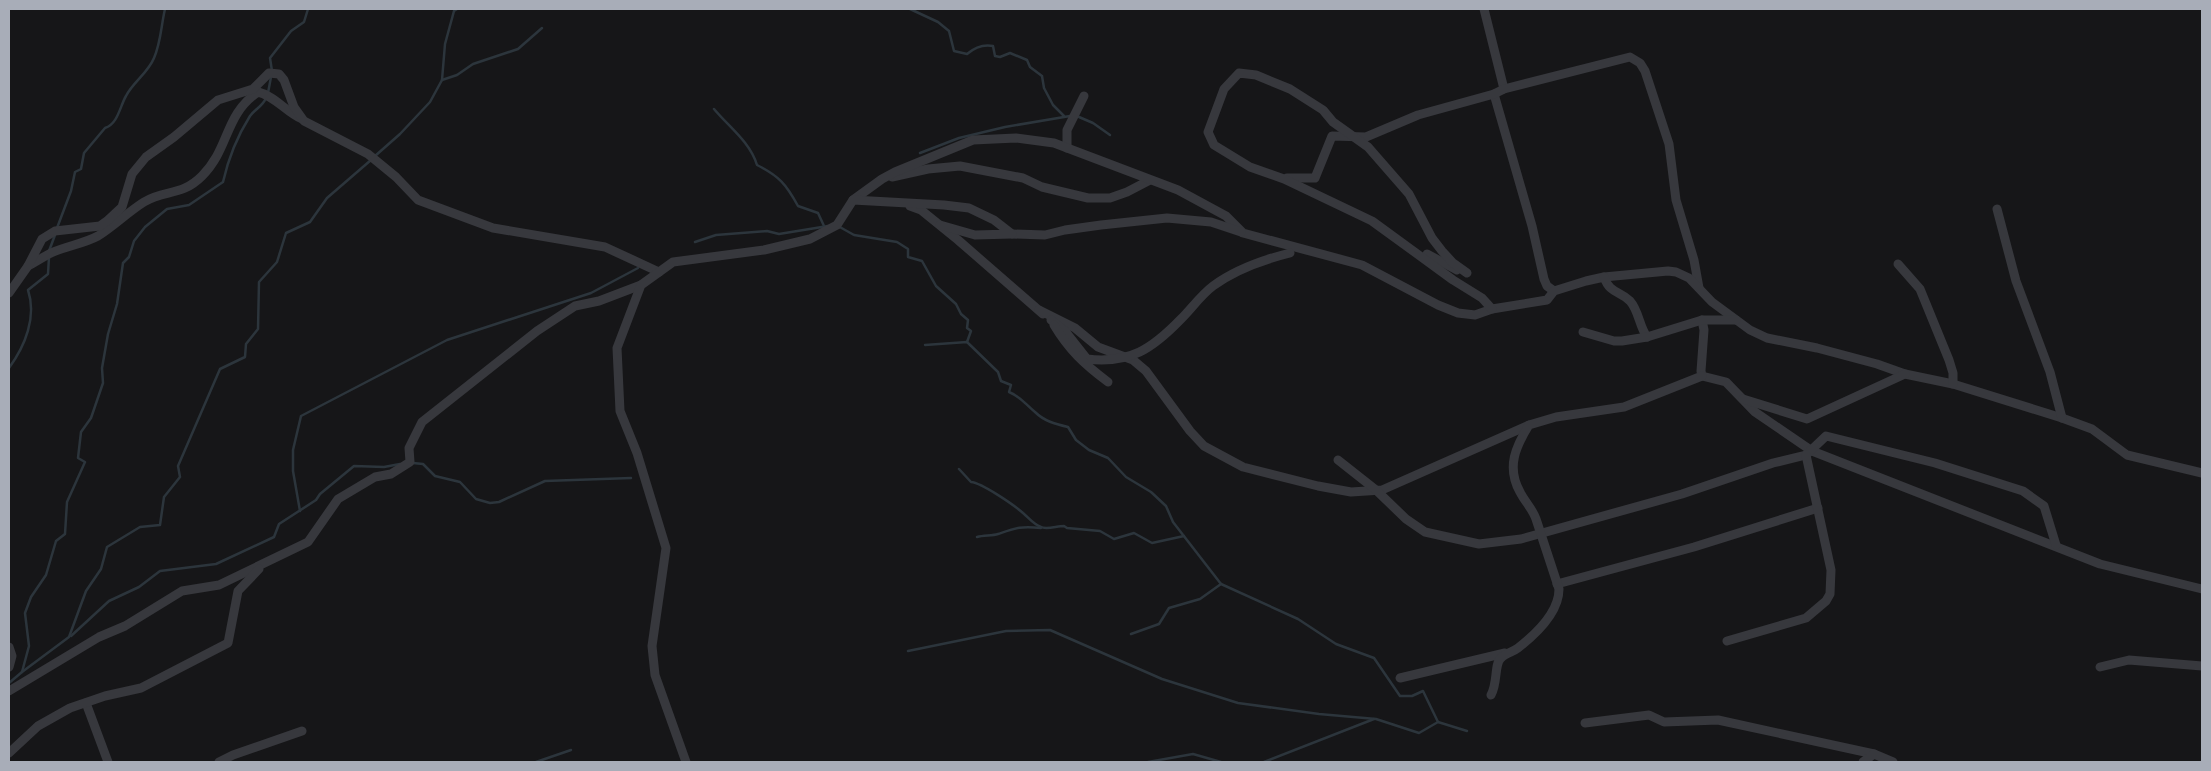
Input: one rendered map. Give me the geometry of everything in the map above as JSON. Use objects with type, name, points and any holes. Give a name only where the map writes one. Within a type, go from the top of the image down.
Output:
[{"type":"street","points":[[1484,9],[1504,89]]},
{"type":"street","points":[[1284,178],[1315,178],[1332,136],[1366,137],[1418,115],[1494,94],[1504,89],[1630,57],[1640,63],[1645,71],[1669,144],[1676,200],[1694,260],[1699,288]]},
{"type":"street","points":[[9,293],[28,266],[37,246],[48,234],[100,226],[114,216],[122,207],[132,174],[138,165],[218,100],[253,89],[269,73],[279,74],[284,80],[294,107],[302,119]]},
{"type":"street","points":[[1408,247],[1421,251],[1448,267],[1467,273],[1453,263],[1432,238],[1418,207],[1397,179],[1368,147],[1334,122],[1323,110],[1290,89],[1256,75],[1239,73],[1224,88],[1208,132],[1214,145],[1250,167],[1284,178],[1372,221],[1453,280],[1482,298],[1492,309]]},
{"type":"street","points":[[28,266],[52,253],[96,237],[144,202],[182,191],[192,185],[215,161],[237,111],[258,92],[267,94],[290,113],[368,154],[396,177],[418,200],[493,228],[605,247],[659,272]]},
{"type":"street","points":[[1494,94],[1532,226],[1544,279],[1547,286],[1554,291]]},
{"type":"street","points":[[1067,148],[1067,130],[1084,96]]},
{"type":"street","points":[[9,691],[99,637],[124,626],[182,591],[218,585],[308,542],[338,499],[375,477],[391,474],[410,462],[409,448],[422,422],[536,331],[575,306],[599,300],[641,285],[673,262],[764,250],[810,239],[837,225],[853,200],[882,179],[973,140],[1016,138],[1054,143],[1178,190],[1226,216],[1243,233],[1259,243],[1290,253],[1362,266]]},
{"type":"street","points":[[882,179],[928,169],[960,166],[1023,178],[1042,187],[1088,198],[1110,198],[1127,192],[1150,180]]},
{"type":"street","points":[[853,200],[969,208],[994,220],[1012,234]]},
{"type":"street","points":[[901,202],[921,210],[1050,320],[1065,330],[1087,359],[1100,360],[1134,356],[1166,334],[1212,287],[1225,278],[1249,265],[1290,253]]},
{"type":"street","points":[[1996,209],[2016,281],[2050,372],[2062,418]]},
{"type":"street","points":[[940,225],[975,235],[1045,235],[1092,226],[1167,218],[1211,222],[1243,233],[1362,266],[1438,305],[1458,313],[1475,315],[1492,309],[1547,300],[1554,291],[1604,277],[1672,271],[1685,276],[1712,302],[1750,330],[1767,338],[1817,348],[1877,364],[1905,374],[1953,384],[2092,429],[2127,455],[2202,473]]},
{"type":"street","points":[[1898,264],[1920,289],[1949,360],[1953,372],[1953,384]]},
{"type":"street","points":[[1604,277],[1610,289],[1624,296],[1634,308],[1647,337]]},
{"type":"street","points":[[641,285],[617,348],[620,411],[637,453],[666,548],[652,646],[655,675],[686,762]]},
{"type":"street","points":[[1039,310],[1075,328],[1098,347],[1127,358],[1146,371],[1190,431],[1204,446],[1243,467],[1318,486],[1350,492],[1382,490],[1529,425],[1566,415],[1624,407],[1702,376],[1726,382],[1755,412],[1809,453],[2056,545],[2100,564],[2202,589]]},
{"type":"street","points":[[1050,320],[1065,344],[1080,361],[1108,382]]},
{"type":"street","points":[[1583,332],[1614,341],[1647,337],[1702,320],[1736,320]]},
{"type":"street","points":[[1702,320],[1704,330],[1702,376]]},
{"type":"street","points":[[1740,398],[1806,419],[1905,374]]},
{"type":"street","points":[[1491,694],[1497,679],[1498,663],[1501,658],[1513,651],[1547,620],[1559,596],[1558,584],[1532,507],[1520,492],[1513,459],[1516,447],[1529,425]]},
{"type":"street","points":[[1338,460],[1376,490],[1406,519],[1425,532],[1480,544],[1522,539],[1682,494],[1772,463],[1809,453],[1826,436],[1935,464],[2023,491],[2044,506],[2056,545]]},
{"type":"street","points":[[1727,642],[1806,618],[1826,601],[1830,594],[1831,570],[1809,453]]},
{"type":"street","points":[[1558,584],[1694,547],[1818,508]]},
{"type":"street","points":[[9,753],[38,726],[70,708],[141,688],[228,643],[238,591],[268,561]]},
{"type":"street","points":[[9,647],[12,656],[9,667]]},
{"type":"street","points":[[1400,678],[1513,651]]},
{"type":"street","points":[[2100,666],[2129,660],[2202,666]]},
{"type":"street","points":[[86,703],[108,762]]},
{"type":"street","points":[[1585,723],[1649,715],[1664,722],[1718,720],[1874,754],[1894,762]]},
{"type":"street","points":[[219,762],[233,755],[302,731]]},
{"type":"street","points":[[1863,762],[1874,754]]},
{"type":"waterway","points":[[57,228],[71,191],[75,172],[81,169],[84,153],[105,128],[113,123],[129,91],[154,58],[165,9]]},
{"type":"waterway","points":[[272,71],[270,58],[291,31],[304,22],[308,9]]},
{"type":"waterway","points":[[375,156],[400,134],[430,102],[442,80],[445,44],[454,11],[457,9]]},
{"type":"waterway","points":[[910,9],[938,22],[949,31],[954,51],[967,54],[979,47],[993,46],[995,56],[1000,57],[1010,53],[1027,60],[1030,67],[1042,76],[1044,88],[1053,105],[1064,116]]},
{"type":"waterway","points":[[442,80],[457,75],[473,64],[518,49],[542,28]]},
{"type":"waterway","points":[[268,93],[271,77]]},
{"type":"waterway","points":[[9,683],[22,672],[29,646],[25,613],[31,597],[46,575],[56,541],[65,534],[67,502],[85,462],[78,458],[81,432],[91,418],[103,383],[102,368],[108,334],[117,304],[123,263],[129,257],[134,241],[145,227],[167,209],[189,205],[223,182],[241,131],[250,116],[266,98]]},
{"type":"waterway","points":[[714,109],[744,142],[757,165],[781,181],[798,206],[818,213],[824,226]]},
{"type":"waterway","points":[[920,153],[959,138],[1005,127],[1070,116]]},
{"type":"waterway","points":[[1079,117],[1093,123],[1110,135]]},
{"type":"waterway","points":[[22,672],[69,637],[86,591],[101,569],[107,547],[140,527],[160,525],[164,497],[180,477],[178,466],[220,369],[245,357],[246,344],[258,329],[259,282],[277,262],[286,233],[310,222],[327,198],[371,160]]},
{"type":"waterway","points":[[695,242],[716,235],[767,231],[779,234],[828,226]]},
{"type":"waterway","points":[[838,226],[854,235],[897,242],[908,249],[908,257],[922,261],[936,286],[956,304],[961,314],[968,320],[967,328],[971,331],[967,342]]},
{"type":"waterway","points":[[49,251],[55,235]]},
{"type":"waterway","points":[[9,368],[20,350],[28,331],[31,310],[28,290],[48,274],[49,257]]},
{"type":"waterway","points":[[300,511],[293,471],[293,450],[301,416],[447,340],[591,293],[638,268]]},
{"type":"waterway","points":[[925,345],[967,342],[998,372],[1001,381],[1011,385],[1009,392],[1020,398],[1042,418],[1068,427],[1076,440],[1089,450],[1108,458],[1126,477],[1151,492],[1166,506],[1173,522],[1221,584]]},
{"type":"waterway","points":[[413,463],[423,464],[435,476],[460,482],[476,499],[490,503],[499,502],[545,481],[631,478]]},
{"type":"waterway","points":[[71,636],[109,601],[139,587],[160,571],[216,564],[274,537],[279,524],[316,500],[320,494],[354,466],[384,467],[400,464]]},
{"type":"waterway","points":[[959,469],[971,482],[983,486],[998,495],[1043,528],[1064,526],[1067,528],[1100,531],[1114,539],[1134,533],[1152,543],[1184,536]]},
{"type":"waterway","points":[[977,537],[996,535],[1018,528],[1041,528]]},
{"type":"waterway","points":[[1131,634],[1159,624],[1169,608],[1200,599],[1221,584],[1298,619],[1336,644],[1374,658],[1400,696],[1412,696],[1423,691],[1438,722]]},
{"type":"waterway","points":[[908,651],[1006,631],[1050,630],[1162,679],[1238,703],[1319,714],[1376,719],[1419,733],[1438,722],[1467,731]]},
{"type":"waterway","points":[[1264,762],[1374,719]]},
{"type":"waterway","points":[[536,762],[571,750]]},
{"type":"waterway","points":[[1148,762],[1193,754],[1221,762]]}]
